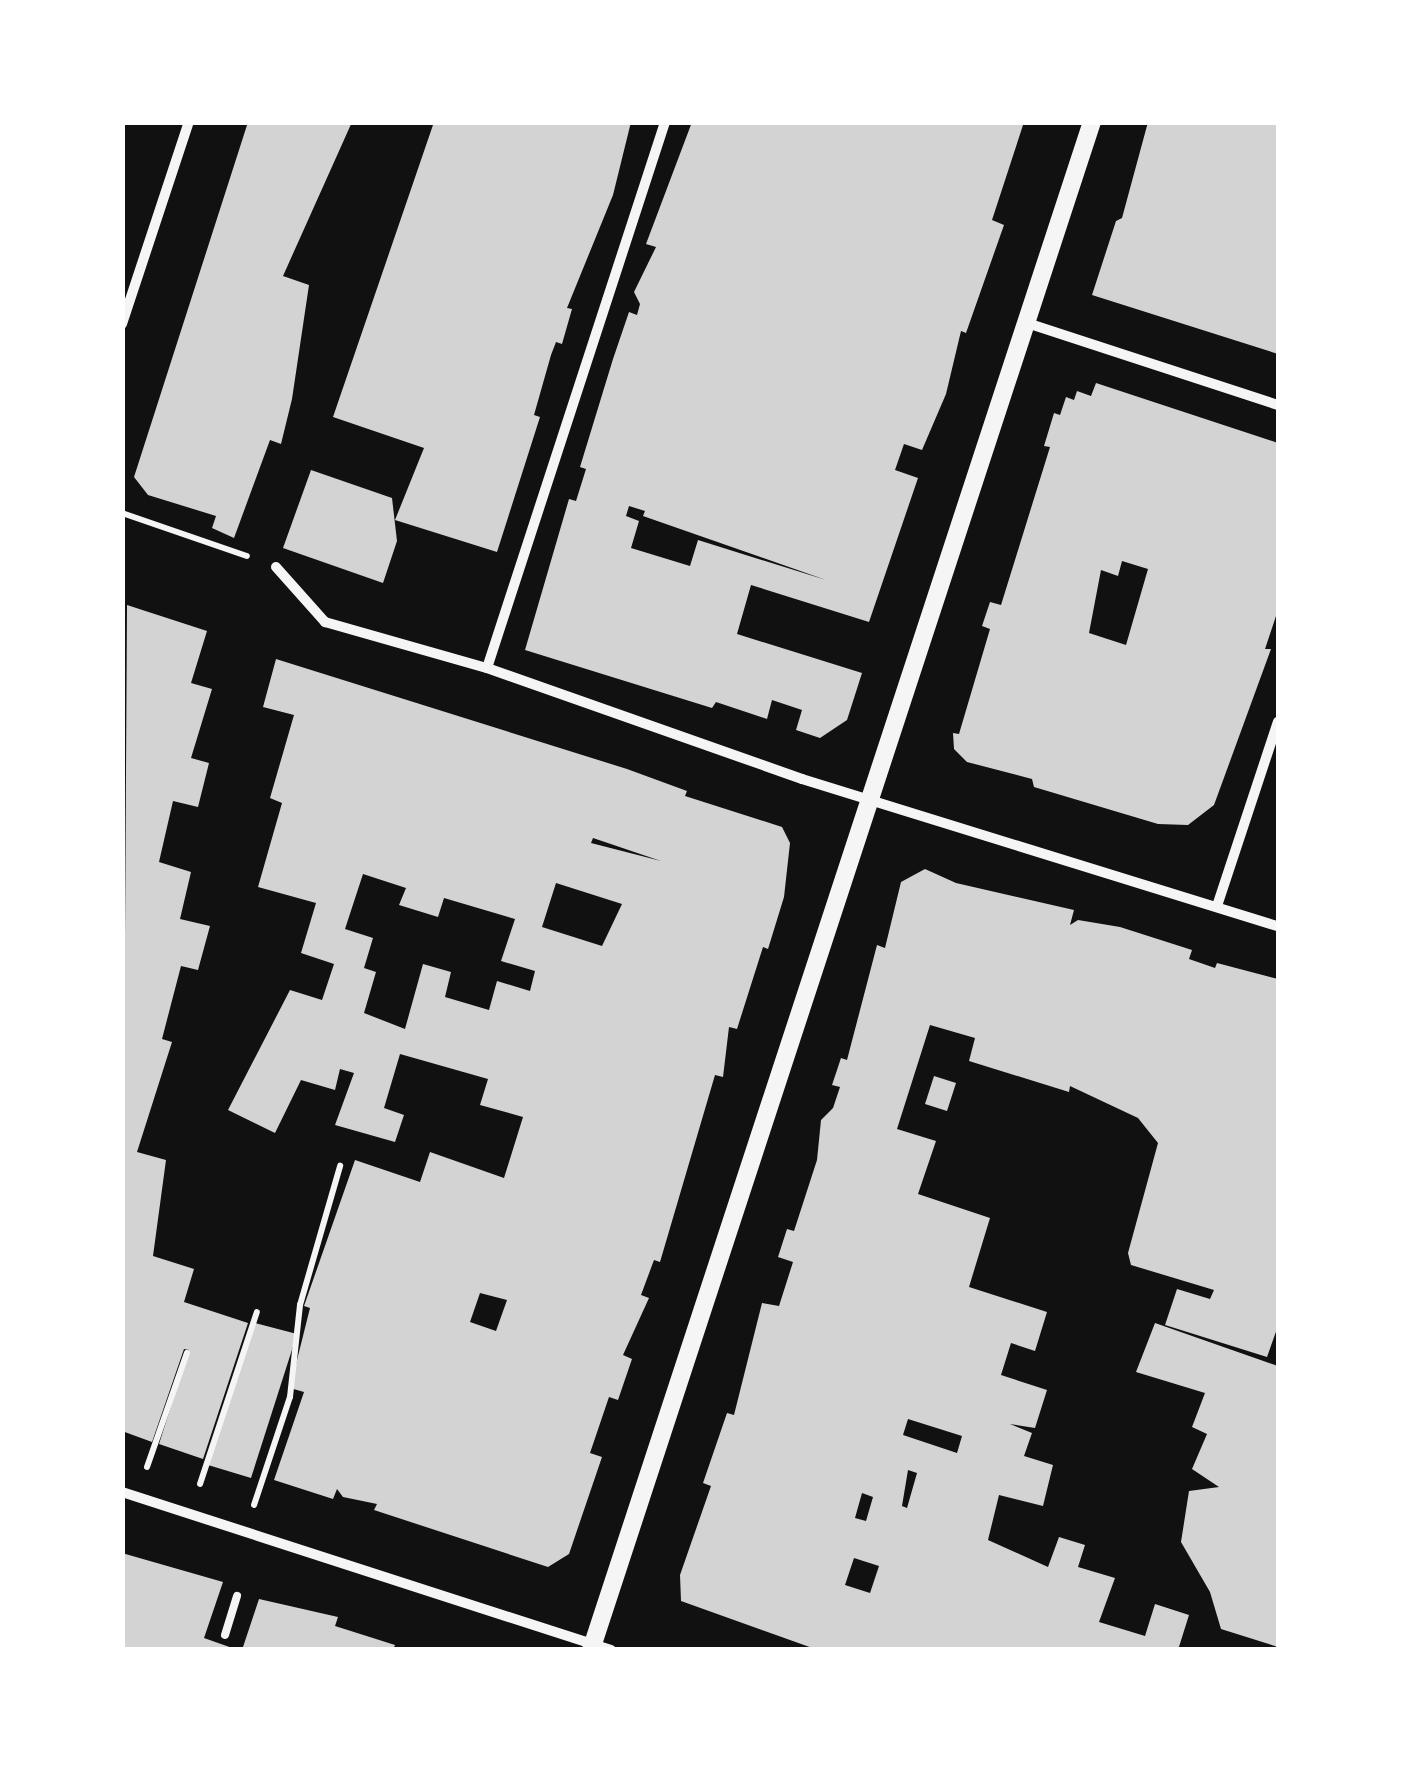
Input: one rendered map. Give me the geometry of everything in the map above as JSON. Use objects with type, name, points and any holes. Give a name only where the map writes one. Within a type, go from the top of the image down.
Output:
[{"type":"street","points":[[122,324],[189,122]]},
{"type":"street","points":[[488,668],[665,122]]},
{"type":"street","points":[[122,1492],[598,1648],[868,799],[1092,122]]},
{"type":"street","points":[[1027,323],[1278,405]]},
{"type":"street","points":[[276,567],[324,622],[488,668],[868,799],[1278,926]]},
{"type":"street","points":[[1217,906],[1278,722]]},
{"type":"lane","points":[[224,1635],[237,1596]]},
{"type":"path","points":[[122,514],[276,567]]},
{"type":"path","points":[[245,1530],[290,1396],[300,1306],[340,1166]]},
{"type":"path","points":[[192,1514],[257,1312]]},
{"type":"path","points":[[136,1497],[186,1352]]},
{"type":"building","points":[[248,122],[352,122],[283,276],[309,285],[292,399],[281,444],[270,440],[234,538],[212,528],[216,516],[148,495],[134,477]]},
{"type":"building","points":[[434,122],[631,122],[613,195],[567,308],[572,309],[562,344],[556,342],[551,355],[534,415],[540,417],[497,552],[395,520],[424,448],[333,417]]},
{"type":"building","points":[[692,122],[1024,122],[992,220],[1004,225],[966,333],[961,331],[946,394],[922,450],[904,444],[895,470],[918,478],[869,622],[751,585],[737,634],[862,673],[847,720],[820,738],[796,730],[802,710],[772,700],[767,719],[716,702],[712,708],[525,650],[569,499],[576,501],[586,469],[580,467],[613,359],[629,312],[637,315],[640,304],[634,292],[656,247],[646,244]],"holes":[[[629,506],[645,511],[643,516],[826,580],[698,540],[690,566],[631,548],[639,521],[626,516]]]},
{"type":"building","points":[[1148,122],[1278,122],[1278,354],[1092,295],[1116,221],[1122,218]]},
{"type":"building","points":[[1096,383],[1278,443],[1278,610],[1265,649],[1271,649],[1214,805],[1188,825],[1158,824],[1034,787],[1032,779],[967,762],[954,749],[953,733],[959,734],[990,629],[982,626],[990,602],[1001,605],[1050,447],[1044,446],[1054,413],[1060,415],[1066,397],[1074,400],[1077,391],[1091,396]],"holes":[[[1122,561],[1148,569],[1126,645],[1089,633],[1101,570],[1118,576]]]},
{"type":"building","points":[[311,470],[392,498],[397,541],[383,583],[283,548]]},
{"type":"building","points":[[127,605],[207,631],[191,683],[212,689],[191,758],[209,763],[198,807],[173,801],[159,862],[191,872],[180,919],[210,926],[198,970],[181,966],[162,1039],[172,1042],[137,1152],[166,1160],[153,1256],[194,1269],[184,1302],[248,1323],[203,1459],[159,1444],[189,1350],[184,1349],[152,1442],[122,1431]]},
{"type":"building","points":[[276,659],[627,769],[687,791],[685,796],[782,827],[790,843],[784,897],[768,949],[763,947],[737,1029],[729,1027],[723,1077],[715,1075],[660,1262],[654,1260],[641,1295],[649,1298],[623,1355],[632,1359],[618,1400],[609,1397],[590,1453],[602,1457],[569,1554],[548,1567],[374,1510],[377,1504],[343,1497],[337,1489],[333,1499],[274,1480],[304,1392],[290,1388],[310,1308],[304,1306],[355,1160],[420,1182],[430,1152],[504,1178],[523,1117],[480,1105],[488,1079],[400,1054],[384,1108],[404,1115],[395,1142],[335,1125],[354,1073],[340,1069],[335,1090],[301,1080],[275,1133],[228,1110],[290,990],[322,1000],[334,964],[301,953],[316,903],[258,887],[282,803],[270,798],[294,715],[263,707]],"holes":[[[593,838],[661,861],[591,843]],[[363,874],[406,888],[399,905],[438,917],[444,898],[515,919],[501,961],[535,971],[530,991],[497,981],[489,1010],[445,997],[451,972],[423,964],[405,1029],[364,1013],[376,972],[364,968],[373,938],[345,929]],[[556,883],[622,904],[602,946],[542,927]],[[480,1293],[507,1300],[496,1331],[470,1322]]]},
{"type":"building","points":[[925,869],[956,883],[1074,910],[1070,925],[1078,920],[1120,927],[1192,950],[1189,959],[1215,968],[1217,963],[1278,979],[1278,1326],[1267,1357],[1165,1325],[1177,1289],[1210,1299],[1214,1290],[1131,1265],[1128,1253],[1158,1143],[1138,1118],[1070,1086],[1069,1092],[969,1061],[975,1038],[930,1025],[897,1129],[936,1141],[918,1194],[990,1218],[969,1287],[1047,1312],[1035,1351],[1011,1343],[1001,1375],[1047,1390],[1035,1428],[1010,1424],[1032,1433],[1024,1456],[1053,1465],[1043,1506],[999,1495],[988,1540],[1048,1567],[1059,1537],[1085,1545],[1078,1567],[1115,1578],[1099,1622],[1145,1636],[1155,1604],[1189,1615],[1178,1650],[818,1650],[681,1601],[680,1575],[711,1486],[703,1483],[727,1413],[734,1415],[762,1303],[779,1306],[793,1262],[778,1257],[787,1229],[794,1231],[817,1160],[821,1120],[833,1108],[840,1087],[832,1085],[841,1058],[847,1060],[877,945],[885,948],[901,882]],"holes":[[[908,1419],[962,1436],[957,1453],[903,1435]],[[908,1470],[917,1473],[907,1508],[902,1506]],[[862,1493],[873,1497],[866,1521],[855,1518]],[[854,1558],[879,1566],[870,1593],[845,1585]]]},
{"type":"building","points":[[934,1076],[956,1083],[947,1111],[925,1104]]},
{"type":"building","points":[[255,1323],[297,1334],[251,1478],[208,1465]]},
{"type":"building","points":[[1155,1323],[1278,1366],[1278,1647],[1221,1629],[1210,1592],[1181,1542],[1189,1491],[1219,1487],[1192,1469],[1207,1434],[1192,1427],[1205,1393],[1136,1372]]},
{"type":"building","points":[[122,1553],[223,1582],[204,1638],[238,1650],[122,1650]]},
{"type":"building","points":[[259,1599],[338,1617],[335,1626],[395,1645],[393,1650],[242,1650]]}]
